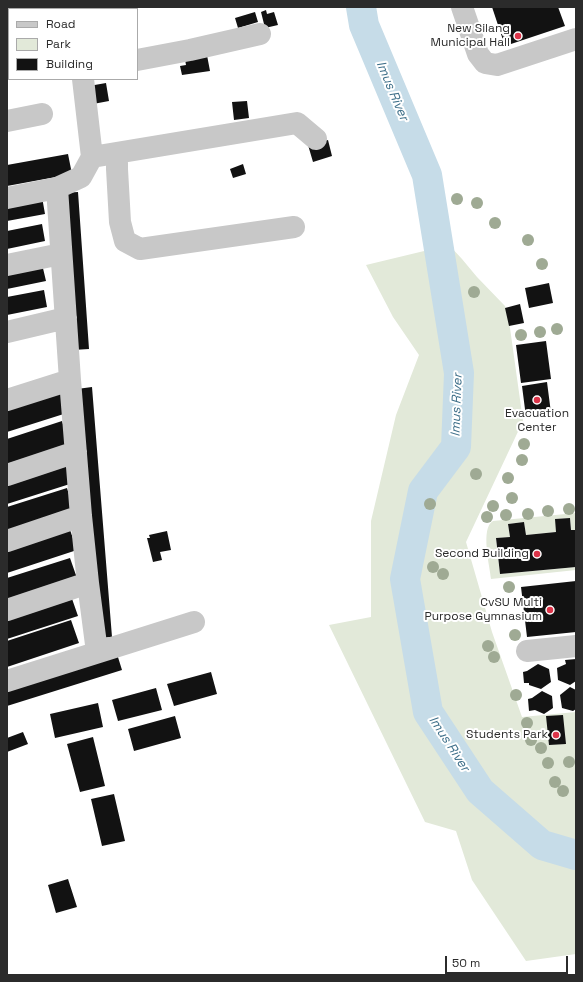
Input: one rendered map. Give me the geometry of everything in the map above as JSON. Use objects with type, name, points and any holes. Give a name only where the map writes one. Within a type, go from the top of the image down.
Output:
[{"type":"street","points":[[462,7],[478,54],[485,63],[497,65],[576,39]]},
{"type":"street","points":[[138,60],[260,34]]},
{"type":"street","points":[[7,198],[57,188],[81,177],[92,157],[83,80]]},
{"type":"street","points":[[7,121],[42,114]]},
{"type":"street","points":[[92,157],[297,123],[316,140]]},
{"type":"street","points":[[117,154],[120,222],[125,241],[140,249],[294,227]]},
{"type":"street","points":[[57,188],[81,516],[97,652]]},
{"type":"street","points":[[7,265],[61,254]]},
{"type":"street","points":[[7,332],[66,318]]},
{"type":"street","points":[[7,400],[70,380]]},
{"type":"street","points":[[7,475],[76,452]]},
{"type":"street","points":[[7,541],[81,516]]},
{"type":"street","points":[[7,610],[88,583]]},
{"type":"street","points":[[7,681],[194,622]]},
{"type":"street","points":[[528,651],[576,646]]},
{"type":"green space","points":[[449,245],[505,306],[510,328],[523,421],[466,542],[492,632],[522,717],[576,712],[576,954],[526,961],[472,880],[456,831],[425,822],[329,625],[371,617],[371,521],[396,415],[419,355],[393,317],[366,265]]},
{"type":"green space","points":[[576,513],[576,530],[571,530],[570,518],[556,519],[556,532],[526,535],[524,522],[508,524],[510,537],[496,538],[496,540],[500,574],[576,567],[576,570],[491,579],[486,539],[489,525],[493,521]]},
{"type":"building","name":"New Silang Municipal Hall","points":[[492,7],[558,7],[565,26],[505,46]]},
{"type":"building","points":[[266,10],[267,14],[274,12],[278,25],[265,28],[261,12]]},
{"type":"building","points":[[255,12],[258,22],[238,28],[235,18]]},
{"type":"building","points":[[206,50],[210,71],[182,75],[180,66],[186,65],[184,54]]},
{"type":"building","points":[[106,83],[109,101],[93,104],[89,86]]},
{"type":"building","points":[[247,101],[249,118],[234,120],[232,102]]},
{"type":"building","points":[[328,140],[332,156],[313,162],[308,145]]},
{"type":"building","points":[[68,154],[72,174],[7,186],[7,165]]},
{"type":"building","points":[[243,164],[246,174],[233,178],[230,169]]},
{"type":"building","points":[[78,192],[89,349],[73,350],[62,193]]},
{"type":"building","points":[[42,197],[45,214],[7,221],[7,203]]},
{"type":"building","points":[[42,224],[45,241],[7,249],[7,231]]},
{"type":"building","points":[[42,264],[46,281],[7,289],[7,271]]},
{"type":"building","points":[[549,283],[553,303],[529,308],[525,288]]},
{"type":"building","points":[[44,290],[47,307],[7,315],[7,297]]},
{"type":"building","points":[[520,304],[524,323],[509,326],[505,308]]},
{"type":"building","points":[[546,341],[551,379],[521,383],[516,345]]},
{"type":"building","name":"Evacuation Center","points":[[547,382],[551,413],[526,417],[522,386]]},
{"type":"building","points":[[92,387],[112,637],[97,638],[77,389]]},
{"type":"building","points":[[62,389],[70,412],[7,432],[7,406]]},
{"type":"building","points":[[62,421],[69,444],[7,464],[7,439]]},
{"type":"building","points":[[66,460],[73,483],[7,504],[7,479]]},
{"type":"building","points":[[67,488],[74,511],[7,532],[7,507]]},
{"type":"building","name":"Second Building","points":[[570,518],[571,530],[576,530],[576,567],[500,574],[496,538],[510,537],[508,524],[524,522],[526,535],[556,532],[555,519]]},
{"type":"building","points":[[69,527],[77,550],[7,573],[7,547]]},
{"type":"building","points":[[167,531],[171,550],[160,552],[162,560],[153,562],[147,538],[150,538],[149,535]]},
{"type":"building","points":[[70,558],[78,581],[7,603],[7,578]]},
{"type":"building","name":"CvSU Multi Purpose Gymnasium","points":[[576,581],[576,632],[527,637],[521,587]]},
{"type":"building","points":[[70,593],[78,616],[7,639],[7,613]]},
{"type":"building","points":[[71,620],[79,643],[7,667],[7,641]]},
{"type":"building","points":[[117,654],[122,670],[7,706],[7,689]]},
{"type":"building","points":[[576,659],[576,681],[570,685],[558,680],[557,668],[566,664],[565,660]]},
{"type":"building","points":[[538,664],[549,669],[551,682],[541,689],[529,685],[529,683],[524,683],[523,672]]},
{"type":"building","points":[[211,672],[217,694],[174,706],[167,684]]},
{"type":"building","points":[[570,687],[576,690],[576,709],[573,711],[562,708],[560,695]]},
{"type":"building","points":[[156,688],[162,710],[118,721],[112,700]]},
{"type":"building","points":[[542,691],[552,696],[553,708],[544,714],[535,710],[529,711],[528,699]]},
{"type":"building","points":[[98,703],[103,727],[55,738],[50,714]]},
{"type":"building","name":"Students Park","points":[[563,715],[566,744],[549,745],[546,716]]},
{"type":"building","points":[[175,716],[181,738],[134,751],[128,729]]},
{"type":"building","points":[[23,732],[28,744],[7,752],[7,738]]},
{"type":"building","points":[[93,737],[105,786],[80,792],[67,744]]},
{"type":"building","points":[[114,794],[125,841],[102,846],[91,799]]},
{"type":"building","points":[[68,879],[77,907],[56,913],[48,885]]},
{"type":"waterway","name":"Imus River","points":[[361,7],[364,25],[427,175],[459,373],[456,447],[423,491],[405,579],[428,712],[480,791],[542,845],[576,855]]},
{"type":"place","name":"New Silang Municipal Hall","points":[[518,36]]},
{"type":"place","name":"Evacuation Center","points":[[537,400]]},
{"type":"place","name":"Second Building","points":[[537,554]]},
{"type":"place","name":"CvSU Multi Purpose Gymnasium","points":[[550,610]]},
{"type":"place","name":"Students Park","points":[[556,735]]}]
